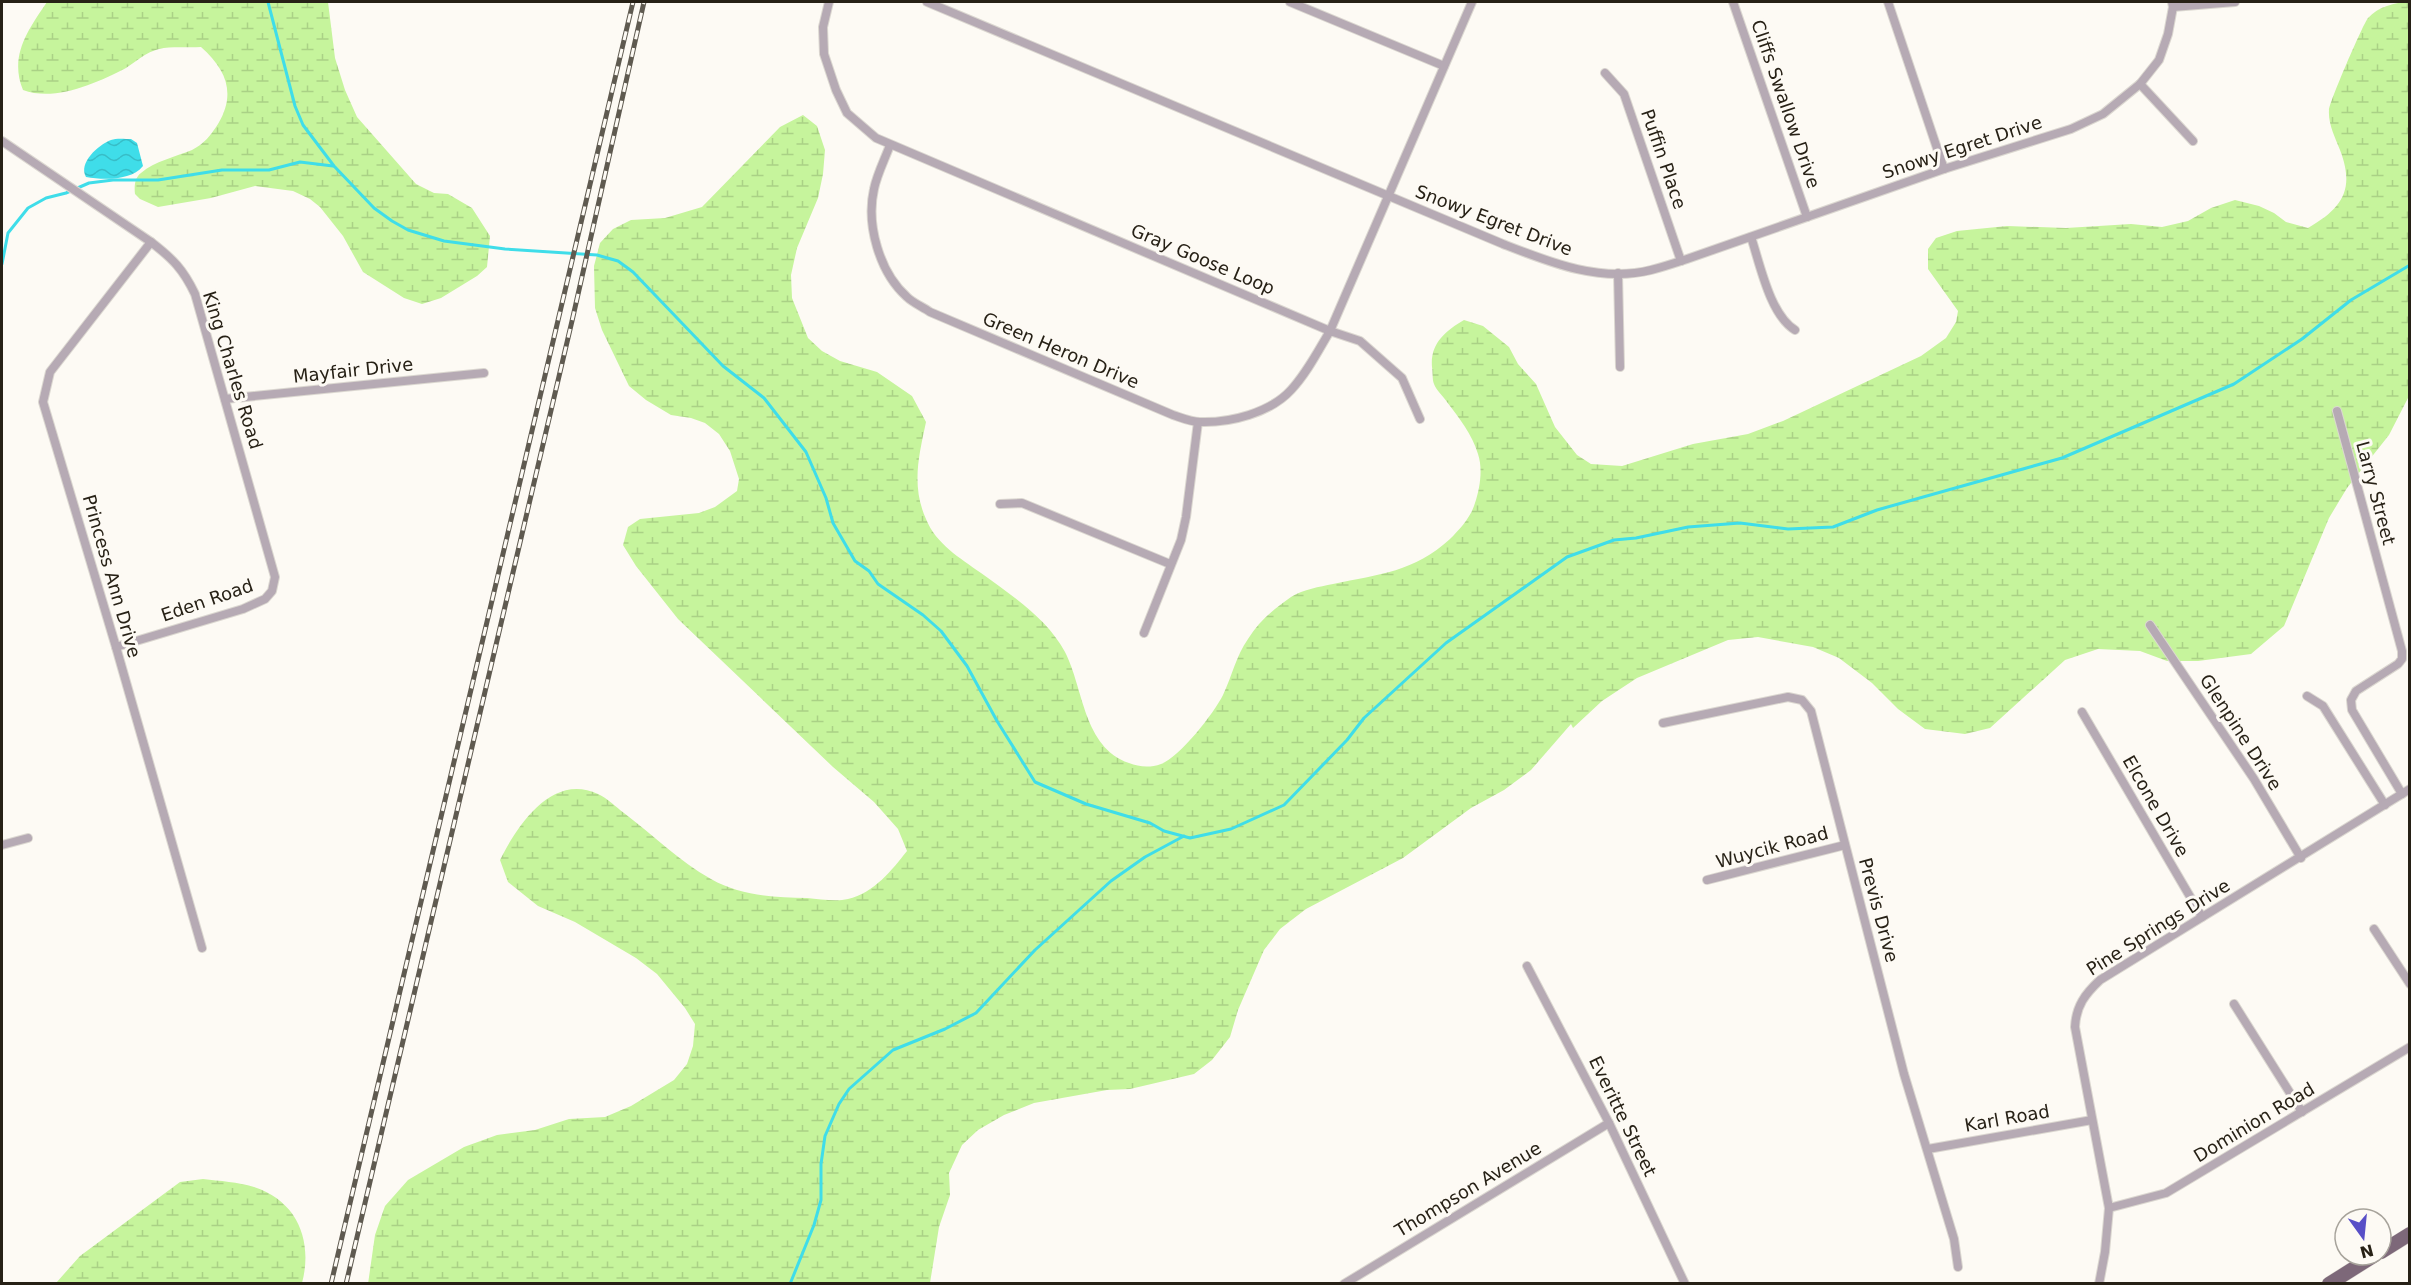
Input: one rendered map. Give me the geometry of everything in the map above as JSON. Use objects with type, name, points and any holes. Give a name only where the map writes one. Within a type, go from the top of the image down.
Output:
[{"type":"main road","points":[[2393,1244],[2409,1234]]},
{"type":"main road","points":[[2329,1284],[2356,1267]]},
{"type":"street","name":"Gray Goose Loop","points":[[829,2],[823,27],[824,54],[836,90],[847,113],[876,138],[1330,331],[1360,341],[1402,378],[1420,419]]},
{"type":"street","name":"Snowy Egret Drive","points":[[927,2],[1554,264],[1581,270],[1618,273],[1649,271],[1681,261],[1944,169],[2071,129],[2103,114],[2150,73],[2165,49],[2173,4]]},
{"type":"street","points":[[1290,2],[1444,66]]},
{"type":"street","points":[[1330,331],[1472,2]]},
{"type":"street","name":"Cliffs Swallow Drive","points":[[1734,2],[1807,217]]},
{"type":"street","points":[[1888,2],[1944,169]]},
{"type":"street","points":[[2173,4],[2235,2]]},
{"type":"street","name":"Puffin Place","points":[[1605,73],[1624,94],[1681,261]]},
{"type":"street","points":[[2140,84],[2193,141]]},
{"type":"street","name":"King Charles Road","points":[[2,141],[151,242],[174,260],[185,275],[195,294],[275,577],[272,591]]},
{"type":"street","name":"Green Heron Drive","points":[[890,144],[874,188],[871,217],[878,247],[890,276],[907,297],[930,312],[1173,416],[1198,422],[1237,418],[1274,404],[1290,392],[1305,373],[1330,331]]},
{"type":"street","points":[[1751,237],[1774,305],[1785,324],[1795,330]]},
{"type":"street","name":"Princess Ann Drive","points":[[151,242],[50,372],[44,402],[117,647],[202,948]]},
{"type":"street","points":[[1618,273],[1620,367]]},
{"type":"street","name":"Mayfair Drive","points":[[225,399],[484,373]]},
{"type":"street","name":"Larry Street","points":[[2337,411],[2402,651],[2402,659],[2398,664],[2356,691],[2351,700],[2352,710],[2406,792]]},
{"type":"street","points":[[1144,633],[1180,540],[1186,517],[1198,422]]},
{"type":"street","points":[[1000,504],[1022,503],[1170,564]]},
{"type":"street","name":"Eden Road","points":[[117,647],[243,609],[265,599],[272,591]]},
{"type":"street","name":"Glenpine Drive","points":[[2150,625],[2254,779],[2301,858]]},
{"type":"street","points":[[2307,696],[2323,706],[2385,805]]},
{"type":"street","name":"Previs Drive","points":[[1663,723],[1788,697],[1802,700],[1811,711],[1904,1074],[1954,1239],[1958,1267]]},
{"type":"street","name":"Elcone Drive","points":[[2082,712],[2202,917]]},
{"type":"street","name":"Pine Springs Drive","points":[[2099,1284],[2109,1208],[2075,1027],[2079,1004],[2086,993],[2100,980],[2406,792]]},
{"type":"street","points":[[2,845],[28,838]]},
{"type":"street","name":"Wuycik Road","points":[[1707,880],[1845,845]]},
{"type":"street","points":[[2374,929],[2409,984]]},
{"type":"street","name":"Everitte Street","points":[[1527,966],[1609,1123],[1685,1284]]},
{"type":"street","points":[[2234,1004],[2302,1112]]},
{"type":"street","name":"Dominion Road","points":[[2109,1208],[2166,1193],[2409,1047]]},
{"type":"street","name":"Karl Road","points":[[1928,1149],[2092,1120]]},
{"type":"street","name":"Thompson Avenue","points":[[1344,1284],[1609,1123]]},
{"type":"green space","points":[[47,2],[328,2],[335,58],[345,90],[357,117],[416,184],[434,193],[448,194],[472,208],[490,236],[487,267],[477,276],[441,298],[422,304],[404,298],[363,272],[343,236],[320,207],[293,191],[255,186],[211,198],[158,207],[140,199],[135,194],[135,182],[139,175],[159,162],[196,148],[215,128],[227,103],[223,74],[201,47],[169,48],[150,52],[115,74],[76,89],[49,94],[23,90],[19,78],[19,55],[27,33]]},
{"type":"green space","points":[[2409,2],[2409,396],[2389,435],[2347,488],[2329,518],[2284,626],[2251,654],[2198,661],[2167,661],[2140,651],[2098,649],[2065,660],[1990,728],[1965,734],[1925,729],[1839,658],[1813,647],[1758,637],[1728,640],[1637,678],[1602,701],[1573,728],[1571,724],[1531,770],[1504,790],[1471,808],[1403,858],[1306,909],[1280,929],[1264,950],[1238,1010],[1230,1037],[1212,1060],[1194,1074],[1130,1089],[1107,1090],[1034,1103],[1004,1115],[978,1130],[962,1145],[949,1173],[950,1195],[939,1227],[930,1283],[368,1284],[375,1235],[385,1206],[408,1180],[464,1147],[497,1135],[535,1130],[569,1119],[605,1117],[631,1106],[674,1080],[687,1064],[693,1046],[695,1024],[657,974],[636,958],[575,922],[538,906],[508,882],[500,860],[516,832],[538,806],[551,796],[566,790],[581,789],[598,794],[699,872],[722,885],[770,896],[843,900],[857,896],[882,880],[907,851],[898,829],[874,802],[833,767],[678,619],[636,566],[623,545],[628,527],[640,519],[699,513],[715,507],[737,491],[739,479],[730,451],[719,434],[705,423],[671,415],[646,400],[629,386],[602,330],[595,308],[594,266],[600,243],[613,229],[631,220],[665,218],[702,207],[780,127],[803,115],[817,126],[825,150],[823,174],[818,198],[797,248],[791,275],[792,298],[808,338],[822,351],[840,361],[877,372],[912,396],[926,422],[919,458],[918,483],[921,507],[930,528],[949,550],[1016,599],[1048,628],[1065,652],[1087,715],[1102,744],[1114,755],[1129,763],[1153,766],[1169,760],[1187,744],[1204,723],[1223,695],[1244,646],[1257,627],[1279,606],[1306,590],[1381,574],[1423,559],[1454,535],[1468,518],[1478,491],[1480,460],[1469,433],[1435,386],[1432,367],[1433,352],[1440,339],[1464,320],[1483,326],[1509,347],[1518,364],[1536,384],[1555,427],[1577,455],[1591,464],[1622,466],[1693,444],[1748,434],[1783,421],[1921,356],[1946,338],[1956,322],[1958,311],[1928,269],[1928,249],[1936,238],[1957,231],[2007,226],[2066,228],[2131,224],[2162,227],[2188,221],[2211,208],[2235,200],[2259,206],[2286,222],[2308,228],[2320,221],[2337,205],[2346,187],[2344,164],[2329,115],[2330,104],[2340,79],[2368,18],[2387,6]]},
{"type":"green space","points":[[203,1179],[254,1187],[282,1202],[299,1225],[303,1238],[305,1268],[302,1283],[56,1283],[80,1256],[180,1182]]},
{"type":"water","points":[[131,139],[137,143],[143,166],[138,171],[116,178],[86,177],[84,172],[87,160],[95,150],[111,140]]},
{"type":"waterway","points":[[268,2],[295,106],[303,125],[334,166],[374,208],[408,230],[444,241],[505,249],[597,255],[618,261],[633,272],[723,366],[764,398],[806,452],[826,498],[833,523],[855,561],[869,571],[878,584],[923,615],[941,631],[967,666],[997,721],[1035,782],[1086,804],[1150,823],[1164,831],[1190,838],[1231,829],[1284,805],[1347,740],[1364,718],[1446,643],[1567,557],[1614,540],[1636,538],[1688,527],[1740,523],[1788,529],[1833,527],[1877,510],[2062,458],[2234,384],[2302,339],[2351,300],[2410,265]]},
{"type":"waterway","points":[[2,264],[8,233],[28,208],[46,198],[66,193],[89,183],[113,180],[158,180],[222,170],[269,170],[300,162],[333,166]]},
{"type":"waterway","points":[[790,1284],[814,1225],[821,1200],[821,1164],[825,1136],[839,1104],[849,1089],[893,1050],[945,1029],[976,1013],[1035,950],[1111,881],[1145,857],[1184,836]]},
{"type":"railway","points":[[331,1284],[633,2]]},
{"type":"railway","points":[[346,1284],[572,321],[644,2]]}]
